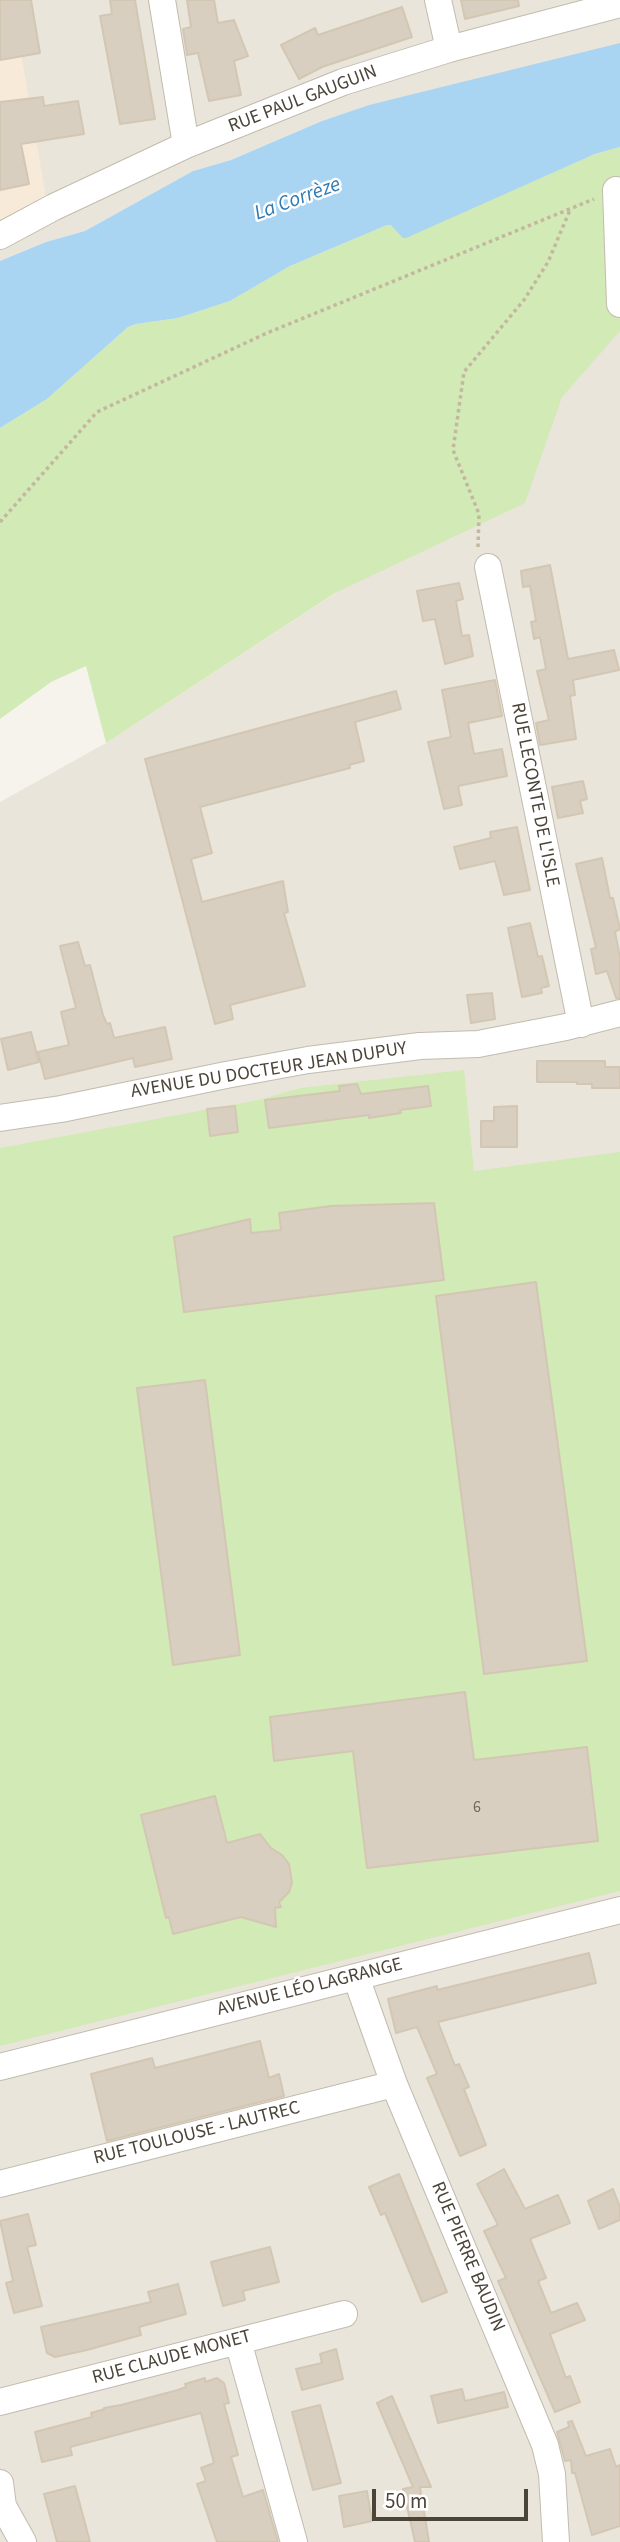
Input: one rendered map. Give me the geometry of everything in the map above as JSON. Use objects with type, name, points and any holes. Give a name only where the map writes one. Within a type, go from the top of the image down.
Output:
[{"type":"street","points":[[162,0],[186,145]]},
{"type":"street","points":[[438,0],[449,49]]},
{"type":"street","name":"RUE PAUL GAUGUIN","points":[[0,236],[54,206],[186,145],[343,82],[449,49],[620,4]]},
{"type":"street","points":[[616,190],[620,304]]},
{"type":"street","name":"RUE LECONTE DE L'ISLE","points":[[488,567],[581,1024]]},
{"type":"street","name":"AVENUE DU DOCTEUR JEAN DUPUY","points":[[0,1118],[61,1109],[226,1074],[308,1060],[420,1046],[478,1044],[581,1024],[620,1013]]},
{"type":"street","name":"AVENUE LÉO LAGRANGE","points":[[0,2067],[620,1910]]},
{"type":"street","name":"RUE PIERRE BAUDIN","points":[[356,1977],[394,2084],[545,2445],[552,2474],[556,2542]]},
{"type":"street","name":"RUE TOULOUSE - LAUTREC","points":[[0,2184],[394,2084]]},
{"type":"street","name":"RUE CLAUDE MONET","points":[[0,2402],[344,2314]]},
{"type":"street","points":[[238,2341],[294,2542]]},
{"type":"street","points":[[0,2483],[3,2506],[23,2542]]},
{"type":"path","points":[[0,522],[97,412],[267,333],[616,190]]},
{"type":"path","points":[[488,567],[477,546],[479,514],[453,450],[464,372],[524,300],[548,262],[570,210]]},
{"type":"shaded area","points":[[0,0],[620,0],[620,58],[512,71],[369,105],[322,121],[231,160],[193,171],[85,231],[46,242],[0,261]]},
{"type":"shaded area","points":[[0,0],[12,0],[46,198],[0,223]]},
{"type":"shaded area","points":[[620,194],[620,2542],[0,2542],[0,802],[106,743],[501,485]]},
{"type":"green space","points":[[620,147],[620,331],[562,397],[525,503],[335,593],[106,743],[86,666],[51,682],[0,719],[0,428],[47,399],[128,327],[178,318],[230,301],[290,266],[387,225],[513,190],[595,154]]},
{"type":"green space","points":[[464,1070],[474,1171],[620,1152],[620,1891],[0,2046],[0,1148],[258,1100],[301,1088]]},
{"type":"water","name":"La Corrèze","points":[[620,43],[620,147],[595,154],[406,238],[391,225],[387,225],[290,266],[230,301],[178,318],[128,327],[47,399],[0,428],[0,261],[46,242],[85,231],[193,171],[231,160],[322,121],[369,105]]},
{"type":"building","points":[[0,0],[31,0],[40,53],[0,60]]},
{"type":"building","points":[[110,0],[135,0],[155,119],[120,124],[100,16],[112,14]]},
{"type":"building","points":[[187,0],[214,0],[218,23],[234,20],[248,56],[234,61],[241,95],[209,101],[198,53],[187,55],[183,29],[191,27]]},
{"type":"building","points":[[461,0],[518,0],[519,6],[465,19]]},
{"type":"building","points":[[402,7],[412,37],[322,67],[299,79],[281,45],[315,28],[318,35]]},
{"type":"building","points":[[43,97],[44,106],[78,101],[84,134],[21,144],[29,184],[0,190],[0,102]]},
{"type":"building","points":[[550,565],[568,659],[614,650],[619,670],[573,680],[575,695],[570,696],[576,739],[540,745],[536,723],[549,720],[537,671],[546,669],[540,637],[534,639],[531,622],[536,621],[530,586],[523,587],[521,571]]},
{"type":"building","points":[[459,583],[463,599],[456,601],[462,636],[469,635],[473,656],[445,664],[435,619],[423,621],[417,591]]},
{"type":"building","points":[[495,680],[502,716],[468,723],[474,754],[502,749],[507,776],[458,786],[462,805],[444,809],[428,742],[451,737],[442,690]]},
{"type":"building","points":[[396,691],[401,709],[355,722],[364,761],[349,765],[350,768],[200,807],[212,853],[191,859],[202,902],[283,881],[288,912],[284,913],[305,986],[230,1005],[233,1019],[215,1024],[145,759]]},
{"type":"building","points":[[583,781],[587,799],[580,801],[583,813],[558,818],[552,787]]},
{"type":"building","points":[[517,827],[530,890],[504,895],[495,861],[460,869],[454,847],[491,838],[490,832]]},
{"type":"building","points":[[602,858],[620,929],[615,932],[620,957],[620,998],[616,998],[607,971],[596,974],[591,949],[596,948],[576,864]]},
{"type":"building","points":[[530,923],[538,957],[542,956],[549,986],[541,988],[542,993],[522,997],[508,928]]},
{"type":"building","points":[[78,942],[85,966],[90,965],[103,1015],[107,1024],[110,1023],[114,1038],[165,1027],[172,1059],[135,1067],[133,1058],[45,1079],[38,1052],[69,1045],[61,1012],[76,1008],[60,946]]},
{"type":"building","points":[[492,993],[495,1019],[471,1023],[467,995]]},
{"type":"building","points":[[31,1032],[39,1062],[8,1070],[1,1039]]},
{"type":"building","points":[[537,1061],[605,1061],[605,1067],[620,1067],[620,1088],[592,1088],[592,1084],[577,1082],[537,1082]]},
{"type":"building","points":[[357,1084],[361,1094],[428,1086],[431,1106],[369,1118],[369,1115],[269,1128],[265,1100],[340,1091],[339,1086]]},
{"type":"building","points":[[235,1106],[238,1132],[210,1136],[207,1109]]},
{"type":"building","points":[[517,1106],[517,1147],[481,1147],[481,1121],[494,1121],[494,1107]]},
{"type":"building","points":[[434,1203],[444,1280],[184,1312],[174,1237],[250,1219],[251,1233],[281,1230],[279,1213],[331,1206]]},
{"type":"building","points":[[536,1282],[587,1661],[484,1674],[436,1296]]},
{"type":"building","points":[[205,1380],[240,1655],[173,1665],[137,1388]]},
{"type":"building","points":[[465,1692],[474,1760],[587,1747],[598,1841],[367,1868],[353,1751],[274,1761],[270,1717]]},
{"type":"building","points":[[215,1796],[227,1843],[260,1834],[289,1864],[292,1883],[289,1892],[279,1902],[281,1907],[275,1908],[276,1927],[241,1917],[173,1934],[169,1917],[166,1918],[141,1815]]},
{"type":"building","points":[[589,1953],[596,1983],[438,2022],[455,2066],[459,2064],[469,2087],[464,2089],[486,2145],[460,2156],[427,2078],[437,2074],[417,2027],[396,2033],[388,1999],[437,1986],[437,1990]]},
{"type":"building","points":[[260,2041],[269,2078],[279,2074],[284,2096],[107,2141],[91,2074],[152,2058],[155,2068]]},
{"type":"building","points":[[504,2169],[525,2209],[558,2195],[570,2223],[530,2239],[546,2278],[538,2281],[551,2313],[577,2303],[585,2320],[550,2334],[566,2378],[570,2376],[580,2402],[555,2412],[498,2281],[506,2278],[484,2231],[498,2225],[477,2184]]},
{"type":"building","points":[[399,2174],[447,2292],[422,2302],[385,2213],[381,2215],[369,2187]]},
{"type":"building","points":[[613,2189],[620,2207],[620,2220],[599,2229],[588,2201]]},
{"type":"building","points":[[28,2214],[36,2245],[27,2247],[42,2306],[14,2313],[6,2283],[13,2281],[0,2221]]},
{"type":"building","points":[[270,2247],[279,2282],[243,2291],[245,2300],[223,2306],[211,2262]]},
{"type":"building","points":[[178,2284],[186,2314],[139,2327],[141,2335],[55,2357],[47,2353],[41,2327],[151,2302],[148,2292]]},
{"type":"building","points":[[336,2349],[343,2379],[302,2390],[296,2369],[322,2363],[320,2354]]},
{"type":"building","points":[[205,2378],[205,2382],[217,2378],[224,2383],[229,2403],[224,2404],[238,2455],[231,2457],[243,2497],[263,2490],[278,2542],[217,2542],[197,2484],[206,2481],[201,2468],[214,2463],[201,2413],[70,2447],[72,2455],[42,2462],[35,2432],[92,2417],[91,2413],[104,2408],[178,2390],[186,2387],[185,2384]]},
{"type":"building","points":[[462,2389],[465,2401],[504,2392],[508,2407],[438,2423],[431,2396]]},
{"type":"building","points":[[392,2396],[431,2487],[420,2487],[429,2542],[415,2542],[403,2489],[413,2487],[377,2403]]},
{"type":"building","points":[[320,2405],[341,2483],[313,2490],[292,2412]]},
{"type":"building","points":[[572,2421],[586,2456],[610,2449],[616,2467],[620,2465],[620,2526],[592,2535],[575,2473],[572,2473],[571,2460],[565,2461],[557,2432],[569,2427],[568,2422]]},
{"type":"building","points":[[75,2486],[90,2542],[57,2542],[44,2494]]},
{"type":"building","points":[[367,2491],[372,2521],[344,2527],[339,2496]]}]
